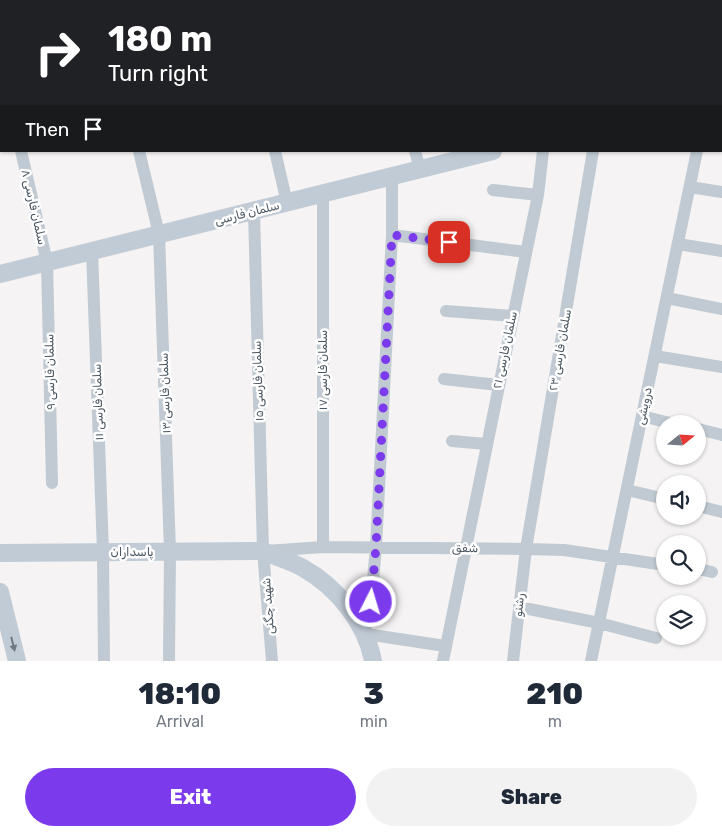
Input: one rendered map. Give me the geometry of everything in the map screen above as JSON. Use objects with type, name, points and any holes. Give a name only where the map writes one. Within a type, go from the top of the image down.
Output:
[{"type":"street","name":"سلمان فارسی ۸","points":[[21,152],[47,262]]},
{"type":"street","name":"سلمان فارسی ۱۳","points":[[139,152],[159,234],[170,552],[169,661]]},
{"type":"street","points":[[275,152],[287,203]]},
{"type":"street","points":[[415,152],[420,170]]},
{"type":"street","name":"سلمان فارسی","points":[[0,274],[489,152]]},
{"type":"street","name":"سلمان فارسی ۲۱","points":[[443,661],[464,548],[538,195],[543,152]]},
{"type":"street","name":"سلمان فارسی ۲۳","points":[[526,549],[593,152]]},
{"type":"street","name":"درویشی","points":[[591,661],[697,152]]},
{"type":"street","points":[[371,602],[376,547],[392,235],[392,177]]},
{"type":"street","points":[[690,187],[722,192]]},
{"type":"street","points":[[493,190],[538,195]]},
{"type":"street","name":"سلمان فارسی ۱۷","points":[[323,194],[323,547]]},
{"type":"street","name":"سلمان فارسی ۱۵","points":[[254,211],[264,551]]},
{"type":"street","points":[[392,235],[526,252]]},
{"type":"street","points":[[678,244],[722,251]]},
{"type":"street","name":"سلمان فارسی ۱۱","points":[[92,251],[103,552],[104,661]]},
{"type":"street","name":"سلمان فارسی ۹","points":[[47,262],[52,483]]},
{"type":"street","points":[[667,298],[722,309]]},
{"type":"street","points":[[446,311],[512,316]]},
{"type":"street","points":[[655,356],[722,367]]},
{"type":"street","points":[[444,379],[498,385]]},
{"type":"street","points":[[642,416],[656,420]]},
{"type":"street","points":[[706,431],[722,435]]},
{"type":"street","points":[[452,441],[486,444]]},
{"type":"street","points":[[627,490],[656,497]]},
{"type":"street","points":[[706,508],[722,512]]},
{"type":"street","name":"شفق","points":[[264,551],[323,547],[564,550],[656,564]]},
{"type":"street","name":"رشنو","points":[[513,661],[526,549]]},
{"type":"street","points":[[264,551],[303,568],[332,590],[356,616],[366,634],[373,661]]},
{"type":"street","name":"پاسداران","points":[[0,553],[264,551]]},
{"type":"street","name":"شهید چگنی","points":[[264,551],[272,661]]},
{"type":"street","points":[[706,571],[712,572]]},
{"type":"street","points":[[0,592],[18,661]]},
{"type":"street","points":[[519,607],[599,623],[656,638]]},
{"type":"street","points":[[366,634],[446,646]]},
{"type":"route","points":[[371,602],[376,547],[392,235],[449,242]]}]
